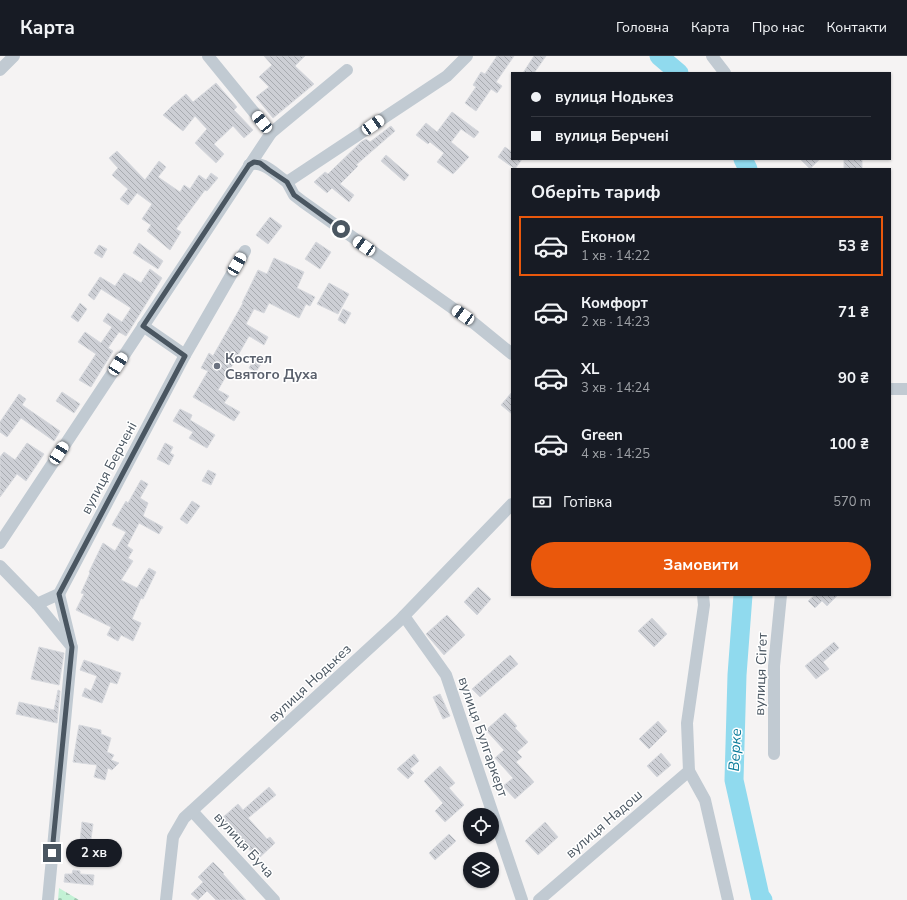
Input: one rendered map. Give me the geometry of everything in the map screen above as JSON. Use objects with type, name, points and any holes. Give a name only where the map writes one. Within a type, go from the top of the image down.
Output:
[{"type":"street","points":[[0,70],[14,56]]},
{"type":"street","points":[[208,56],[271,133]]},
{"type":"street","points":[[287,182],[447,76],[467,56]]},
{"type":"street","points":[[712,56],[724,72]]},
{"type":"street","points":[[0,542],[271,133],[348,70]]},
{"type":"street","points":[[249,165],[254,162],[260,163],[287,182],[294,195],[303,202],[475,324],[511,353]]},
{"type":"street","name":"вулиця Берчені","points":[[59,594],[185,356],[245,251]]},
{"type":"street","points":[[143,326],[185,356]]},
{"type":"street","points":[[891,389],[907,389]]},
{"type":"street","name":"вулиця Нодькез","points":[[166,900],[173,837],[184,818],[404,616],[511,505]]},
{"type":"street","points":[[0,566],[37,604],[72,647]]},
{"type":"street","points":[[37,604],[59,594],[72,647],[48,900]]},
{"type":"street","points":[[703,596],[704,605],[687,723],[689,771],[705,800],[728,900]]},
{"type":"street","name":"вулиця Сіґет","points":[[774,754],[774,666],[781,596]]},
{"type":"street","name":"вулиця Булгаркерт","points":[[404,616],[446,675],[522,900]]},
{"type":"street","name":"вулиця Надош","points":[[538,900],[689,771]]},
{"type":"street","name":"вулиця Буча","points":[[192,810],[274,900]]},
{"type":"green space","points":[[59,888],[79,900],[58,900]]},
{"type":"building","points":[[264,56],[305,56],[295,66],[314,84],[273,118],[256,97],[269,87],[259,77],[272,65]]},
{"type":"building","points":[[497,56],[514,56],[496,82],[502,86],[497,93],[491,89],[476,111],[465,103],[476,87],[473,85],[481,72],[485,74]]},
{"type":"building","points":[[534,56],[546,56],[535,72],[524,72]]},
{"type":"building","points":[[216,83],[237,107],[234,110],[253,130],[244,138],[233,126],[214,144],[224,154],[216,163],[195,143],[207,129],[195,116],[183,131],[163,115],[186,94],[193,102]]},
{"type":"building","points":[[452,112],[479,132],[474,138],[461,129],[451,142],[469,157],[453,174],[437,162],[444,153],[430,142],[428,144],[416,135],[426,123],[437,132]]},
{"type":"building","points":[[391,126],[395,131],[356,165],[358,166],[340,184],[354,195],[349,202],[332,188],[327,193],[314,182],[325,172],[328,174],[361,142],[366,139],[370,142]]},
{"type":"building","points":[[505,147],[511,151],[511,160],[521,160],[516,168],[514,168],[498,157]]},
{"type":"building","points":[[117,151],[145,180],[159,161],[166,167],[158,177],[180,192],[184,185],[190,189],[199,175],[206,180],[211,173],[218,178],[207,191],[205,190],[176,229],[181,232],[170,250],[147,231],[151,225],[142,219],[152,204],[137,193],[128,205],[120,199],[128,189],[112,175],[118,168],[109,158]]},
{"type":"building","points":[[386,155],[409,175],[404,181],[381,161]]},
{"type":"building","points":[[801,160],[819,160],[811,168],[809,168]]},
{"type":"building","points":[[844,160],[862,160],[862,168],[844,168]]},
{"type":"building","points":[[270,217],[282,226],[268,244],[256,235]]},
{"type":"building","points":[[316,242],[331,252],[320,269],[305,259]]},
{"type":"building","points":[[139,243],[163,261],[158,269],[133,253]]},
{"type":"building","points":[[99,245],[107,249],[102,258],[94,253]]},
{"type":"building","points":[[274,258],[304,272],[297,288],[315,297],[310,306],[306,304],[299,318],[269,303],[264,313],[254,309],[246,324],[268,337],[264,345],[249,336],[218,390],[229,396],[224,403],[240,412],[234,421],[193,397],[208,371],[201,368],[209,353],[213,356],[243,303],[258,270],[267,274]]},
{"type":"building","points":[[150,269],[162,278],[126,336],[119,332],[108,348],[113,351],[91,387],[79,380],[96,354],[78,342],[85,332],[101,343],[112,327],[103,321],[108,313],[122,322],[131,308],[101,289],[94,300],[88,295],[100,277],[115,286],[124,273],[141,283]]},
{"type":"building","points":[[329,283],[349,294],[338,314],[317,304]]},
{"type":"building","points":[[80,303],[87,309],[78,322],[71,317]]},
{"type":"building","points":[[343,309],[351,313],[345,324],[338,320]]},
{"type":"building","points":[[255,358],[262,362],[256,372],[249,368]]},
{"type":"building","points":[[62,392],[80,404],[74,413],[56,401]]},
{"type":"building","points":[[511,393],[511,413],[501,405]]},
{"type":"building","points":[[19,394],[26,399],[22,405],[60,431],[54,441],[21,418],[7,437],[0,432],[0,422]]},
{"type":"building","points":[[180,409],[192,415],[190,420],[215,435],[207,448],[189,438],[193,432],[173,421]]},
{"type":"building","points":[[27,443],[44,454],[26,481],[17,474],[0,497],[0,457],[4,452],[15,460]]},
{"type":"building","points":[[165,443],[173,447],[170,453],[174,455],[169,465],[157,459]]},
{"type":"building","points":[[208,470],[216,474],[211,485],[202,481]]},
{"type":"building","points":[[141,480],[148,484],[140,498],[148,503],[143,516],[163,527],[159,534],[139,523],[127,546],[133,550],[128,558],[133,561],[121,580],[137,588],[149,568],[156,572],[143,599],[141,598],[132,619],[141,623],[133,641],[121,635],[118,641],[107,635],[111,627],[76,610],[84,594],[81,593],[90,573],[89,572],[103,543],[115,551],[126,532],[112,525],[126,501],[128,503]]},
{"type":"building","points":[[192,501],[200,506],[187,524],[180,519]]},
{"type":"building","points":[[478,587],[491,599],[477,615],[464,602]]},
{"type":"building","points":[[814,596],[837,596],[827,606],[822,601],[815,608],[808,601]]},
{"type":"building","points":[[447,615],[465,635],[444,655],[426,634]]},
{"type":"building","points":[[652,618],[667,634],[654,647],[638,631]]},
{"type":"building","points":[[834,642],[839,648],[823,662],[829,669],[816,679],[805,666]]},
{"type":"building","points":[[39,647],[64,653],[59,685],[31,679]]},
{"type":"building","points":[[510,655],[518,664],[480,697],[472,689]]},
{"type":"building","points":[[84,660],[121,673],[117,684],[110,682],[102,703],[82,696],[85,688],[91,691],[97,676],[80,670]]},
{"type":"building","points":[[58,690],[60,691],[57,723],[16,714],[19,702],[54,710]]},
{"type":"building","points":[[440,694],[450,716],[443,719],[433,697]]},
{"type":"building","points":[[505,713],[517,726],[515,728],[528,742],[517,752],[522,757],[516,762],[534,782],[515,799],[503,786],[513,778],[495,758],[504,750],[486,730]]},
{"type":"building","points":[[658,721],[667,731],[649,749],[639,739]]},
{"type":"building","points":[[79,725],[101,730],[101,734],[111,738],[107,752],[114,755],[111,760],[119,763],[112,770],[108,768],[105,780],[94,777],[97,765],[73,762]]},
{"type":"building","points":[[661,753],[671,765],[657,777],[647,766]]},
{"type":"building","points":[[414,754],[419,761],[410,769],[414,773],[408,779],[397,769]]},
{"type":"building","points":[[440,766],[455,783],[449,788],[464,805],[445,822],[435,811],[443,803],[424,781]]},
{"type":"building","points":[[269,787],[276,795],[248,818],[267,839],[270,837],[275,843],[258,859],[221,819],[238,804],[243,810]]},
{"type":"building","points":[[82,822],[93,824],[89,853],[79,851]]},
{"type":"building","points":[[545,822],[558,837],[538,855],[525,841]]},
{"type":"building","points":[[449,834],[456,841],[435,860],[429,853]]},
{"type":"building","points":[[213,862],[246,900],[216,900],[207,891],[198,900],[191,894],[203,882],[198,877]]},
{"type":"building","points":[[73,870],[80,871],[80,874],[94,875],[93,885],[64,882],[65,874],[72,874]]},
{"type":"waterway","name":"Верке","points":[[659,56],[678,72]]},
{"type":"waterway","name":"Верке","points":[[744,160],[748,168]]},
{"type":"waterway","name":"Верке","points":[[743,596],[737,675],[734,780],[760,896],[763,900]]},
{"type":"place","name":"Костел Святого Духа","points":[[217,366]]},
{"type":"route","points":[[52,853],[72,647],[59,594],[185,356],[143,326],[249,165],[254,162],[260,163],[287,182],[294,195],[341,229]]}]
